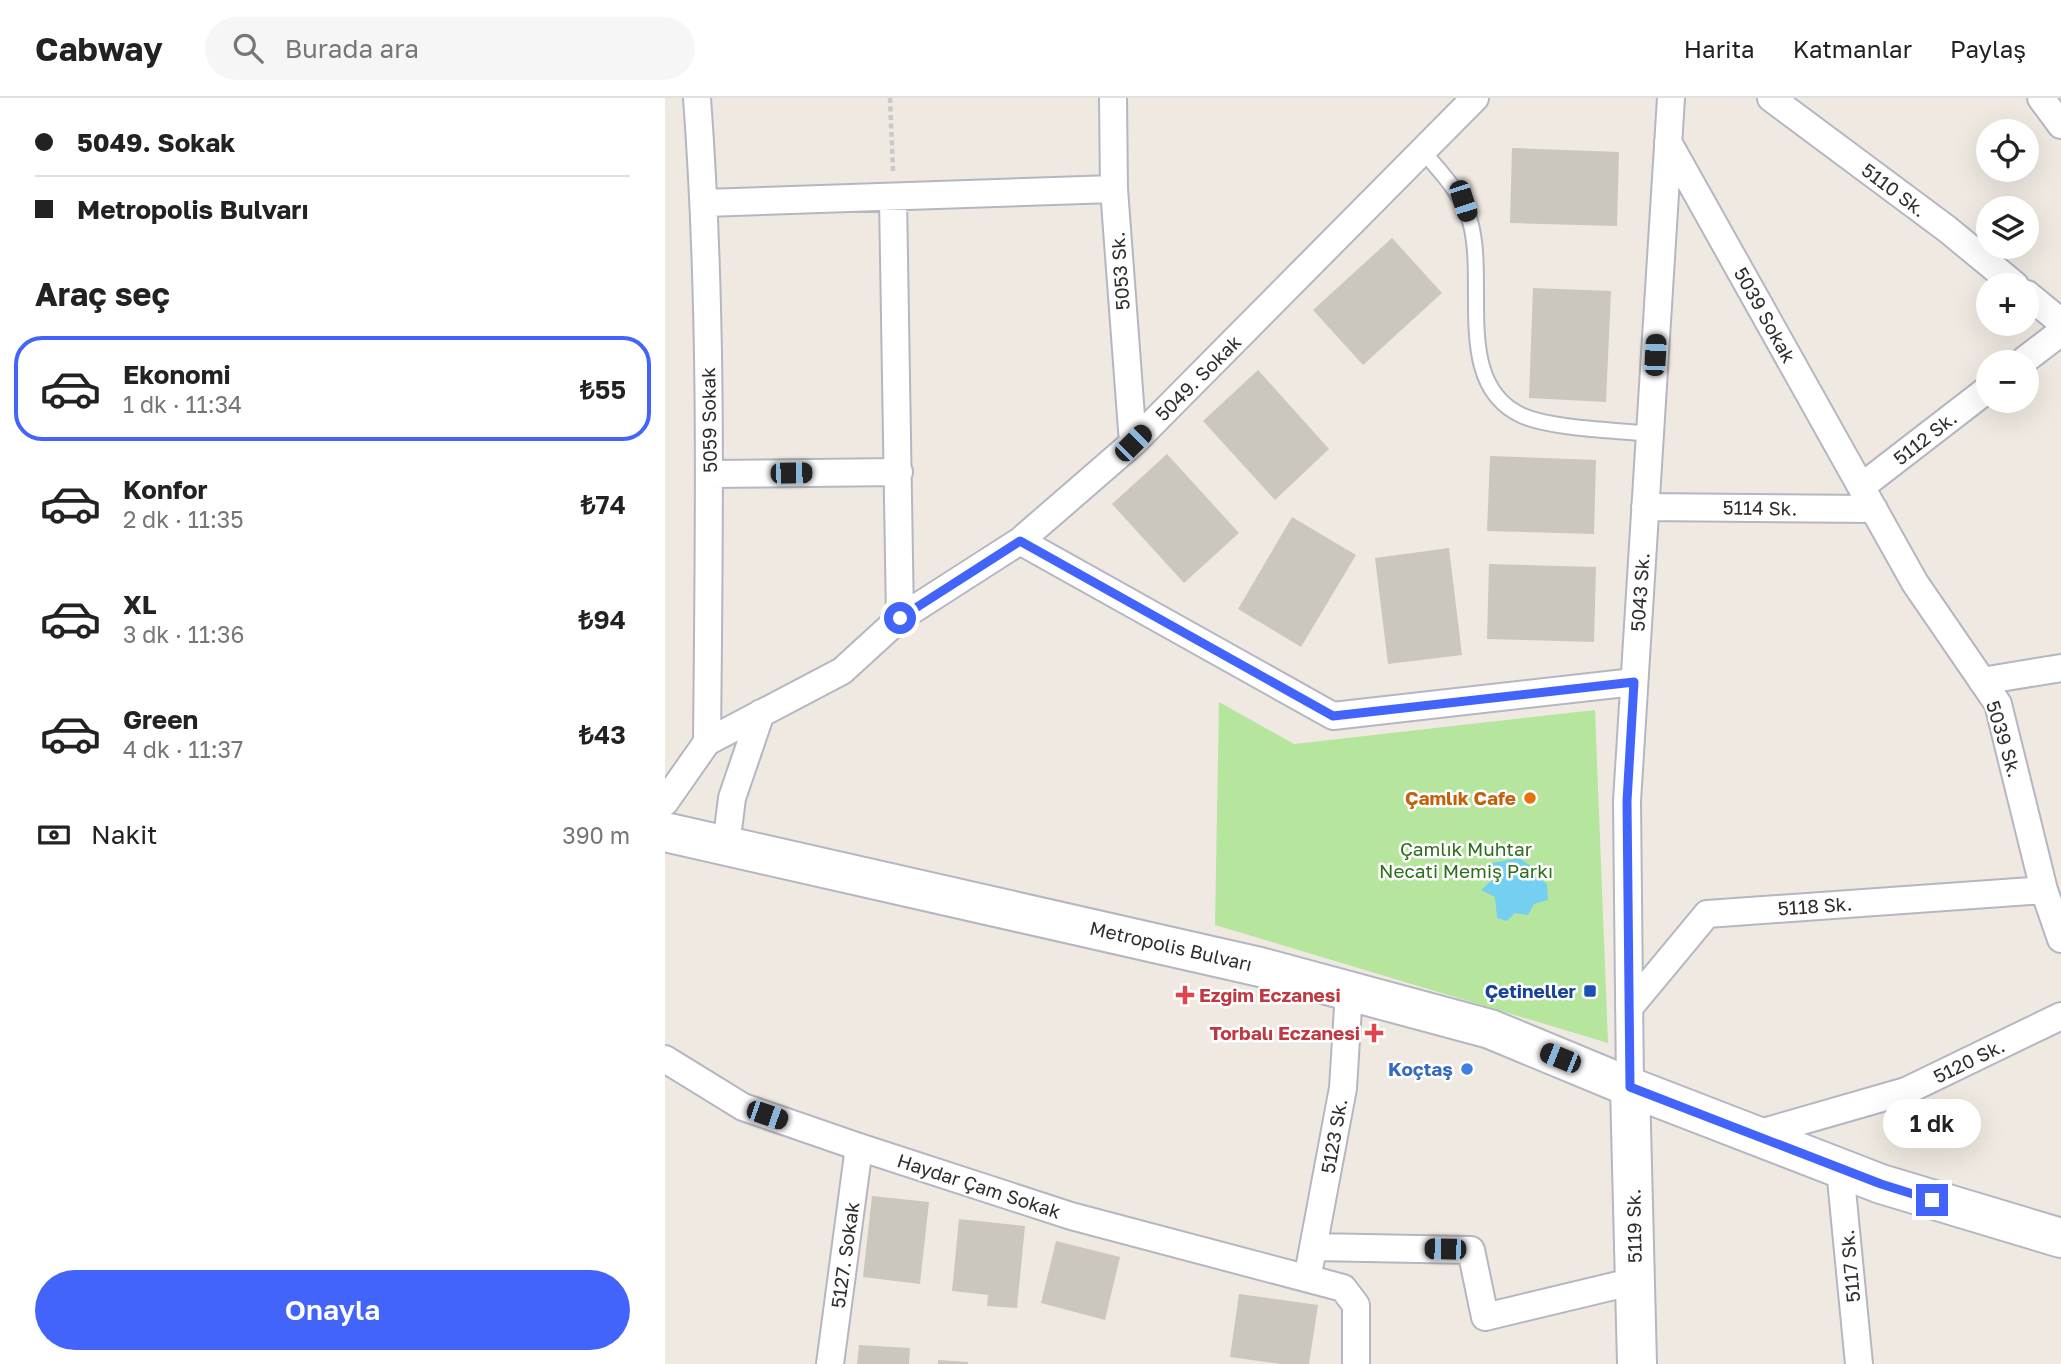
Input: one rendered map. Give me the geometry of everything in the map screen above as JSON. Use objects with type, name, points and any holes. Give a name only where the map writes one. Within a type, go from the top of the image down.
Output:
[{"type":"main road","name":"Metropolis Bulvarı","points":[[665,832],[1260,967],[1490,1029],[1840,1169],[2061,1238]]},
{"type":"main road","name":"5119 Sk.","points":[[1630,1087],[1637,1364]]},
{"type":"street","name":"5059 Sokak","points":[[697,98],[705,202],[710,474],[707,742]]},
{"type":"street","name":"5053 Sk.","points":[[1113,98],[1114,190],[1133,443]]},
{"type":"street","name":"5049. Sokak","points":[[665,802],[707,742],[842,671],[900,618],[1020,541],[1133,443],[1475,98]]},
{"type":"street","name":"5043 Sk.","points":[[1630,1087],[1627,801],[1671,98]]},
{"type":"street","name":"5110 Sk.","points":[[1771,98],[1947,229],[2000,273]]},
{"type":"street","points":[[2041,98],[2061,125]]},
{"type":"street","name":"5039 Sokak","points":[[1668,142],[1867,498]]},
{"type":"street","points":[[705,202],[1114,190]]},
{"type":"street","points":[[894,197],[900,618]]},
{"type":"street","points":[[2039,304],[2061,323]]},
{"type":"street","points":[[2038,350],[2061,332]]},
{"type":"street","name":"5112 Sk.","points":[[1867,498],[1976,400]]},
{"type":"street","points":[[710,474],[899,472]]},
{"type":"street","name":"5114 Sk.","points":[[1645,507],[1867,498]]},
{"type":"street","name":"5039 Sk.","points":[[1867,498],[1915,583],[1998,704],[2044,890],[2061,939]]},
{"type":"street","points":[[1020,541],[1333,716],[1634,682]]},
{"type":"street","points":[[1982,681],[2061,668]]},
{"type":"street","points":[[726,846],[732,799],[761,713]]},
{"type":"street","name":"5118 Sk.","points":[[1629,1008],[1707,914],[2044,890]]},
{"type":"street","name":"5123 Sk.","points":[[1306,1279],[1343,1088],[1349,991]]},
{"type":"street","name":"5120 Sk.","points":[[1753,1135],[1906,1091],[2061,1016]]},
{"type":"street","name":"Haydar Çam Sokak","points":[[665,1059],[743,1107],[859,1147],[1071,1216],[1343,1288],[1356,1305],[1356,1364]]},
{"type":"street","name":"5127. Sokak","points":[[830,1364],[859,1147]]},
{"type":"street","name":"5117 Sk.","points":[[1840,1169],[1859,1364]]},
{"type":"street","points":[[1314,1247],[1471,1250],[1485,1317],[1635,1281]]},
{"type":"lane","points":[[1423,151],[1458,192],[1471,225],[1476,270],[1479,362],[1490,388],[1512,410],[1526,417],[1547,422],[1650,434]]},
{"type":"path","points":[[890,98],[894,197]]},
{"type":"green space","name":"Çamlık Muhtar Necati Memiş Parkı","points":[[1219,702],[1294,744],[1595,710],[1608,1043],[1215,925]]},
{"type":"water","points":[[1519,858],[1531,866],[1535,875],[1547,884],[1548,900],[1534,904],[1528,915],[1515,913],[1507,921],[1497,918],[1495,897],[1481,890],[1492,880],[1492,863]]},
{"type":"building","points":[[1512,148],[1619,152],[1617,226],[1510,223]]},
{"type":"building","points":[[1392,238],[1442,293],[1363,365],[1313,310]]},
{"type":"building","points":[[1533,288],[1611,291],[1606,402],[1529,398]]},
{"type":"building","points":[[1258,370],[1329,449],[1275,500],[1203,421]]},
{"type":"building","points":[[1167,454],[1239,533],[1184,583],[1112,504]]},
{"type":"building","points":[[1490,456],[1596,460],[1594,534],[1487,531]]},
{"type":"building","points":[[1292,517],[1356,555],[1301,647],[1238,609]]},
{"type":"building","points":[[1449,548],[1462,655],[1388,664],[1375,558]]},
{"type":"building","points":[[1489,564],[1596,567],[1594,642],[1487,639]]},
{"type":"building","points":[[872,1196],[929,1202],[920,1284],[863,1277]]},
{"type":"building","points":[[959,1219],[1025,1226],[1017,1308],[987,1306],[988,1295],[952,1291]]},
{"type":"building","points":[[1056,1241],[1120,1257],[1105,1320],[1041,1303]]},
{"type":"building","points":[[1239,1294],[1318,1305],[1309,1364],[1281,1364],[1230,1357]]},
{"type":"building","points":[[859,1345],[910,1348],[909,1364],[857,1364]]},
{"type":"building","points":[[938,1360],[968,1362],[968,1364],[938,1364]]},
{"type":"place","name":"Çamlık Cafe","points":[[1530,798]]},
{"type":"place","name":"Çetineller","points":[[1590,991]]},
{"type":"place","name":"Ezgim Eczanesi","points":[[1185,995]]},
{"type":"place","name":"Torbalı Eczanesi","points":[[1374,1033]]},
{"type":"place","name":"Koçtaş","points":[[1467,1069]]},
{"type":"route","points":[[900,618],[1020,541],[1333,716],[1634,682],[1627,801],[1630,1087],[1881,1184],[1932,1200]]}]
